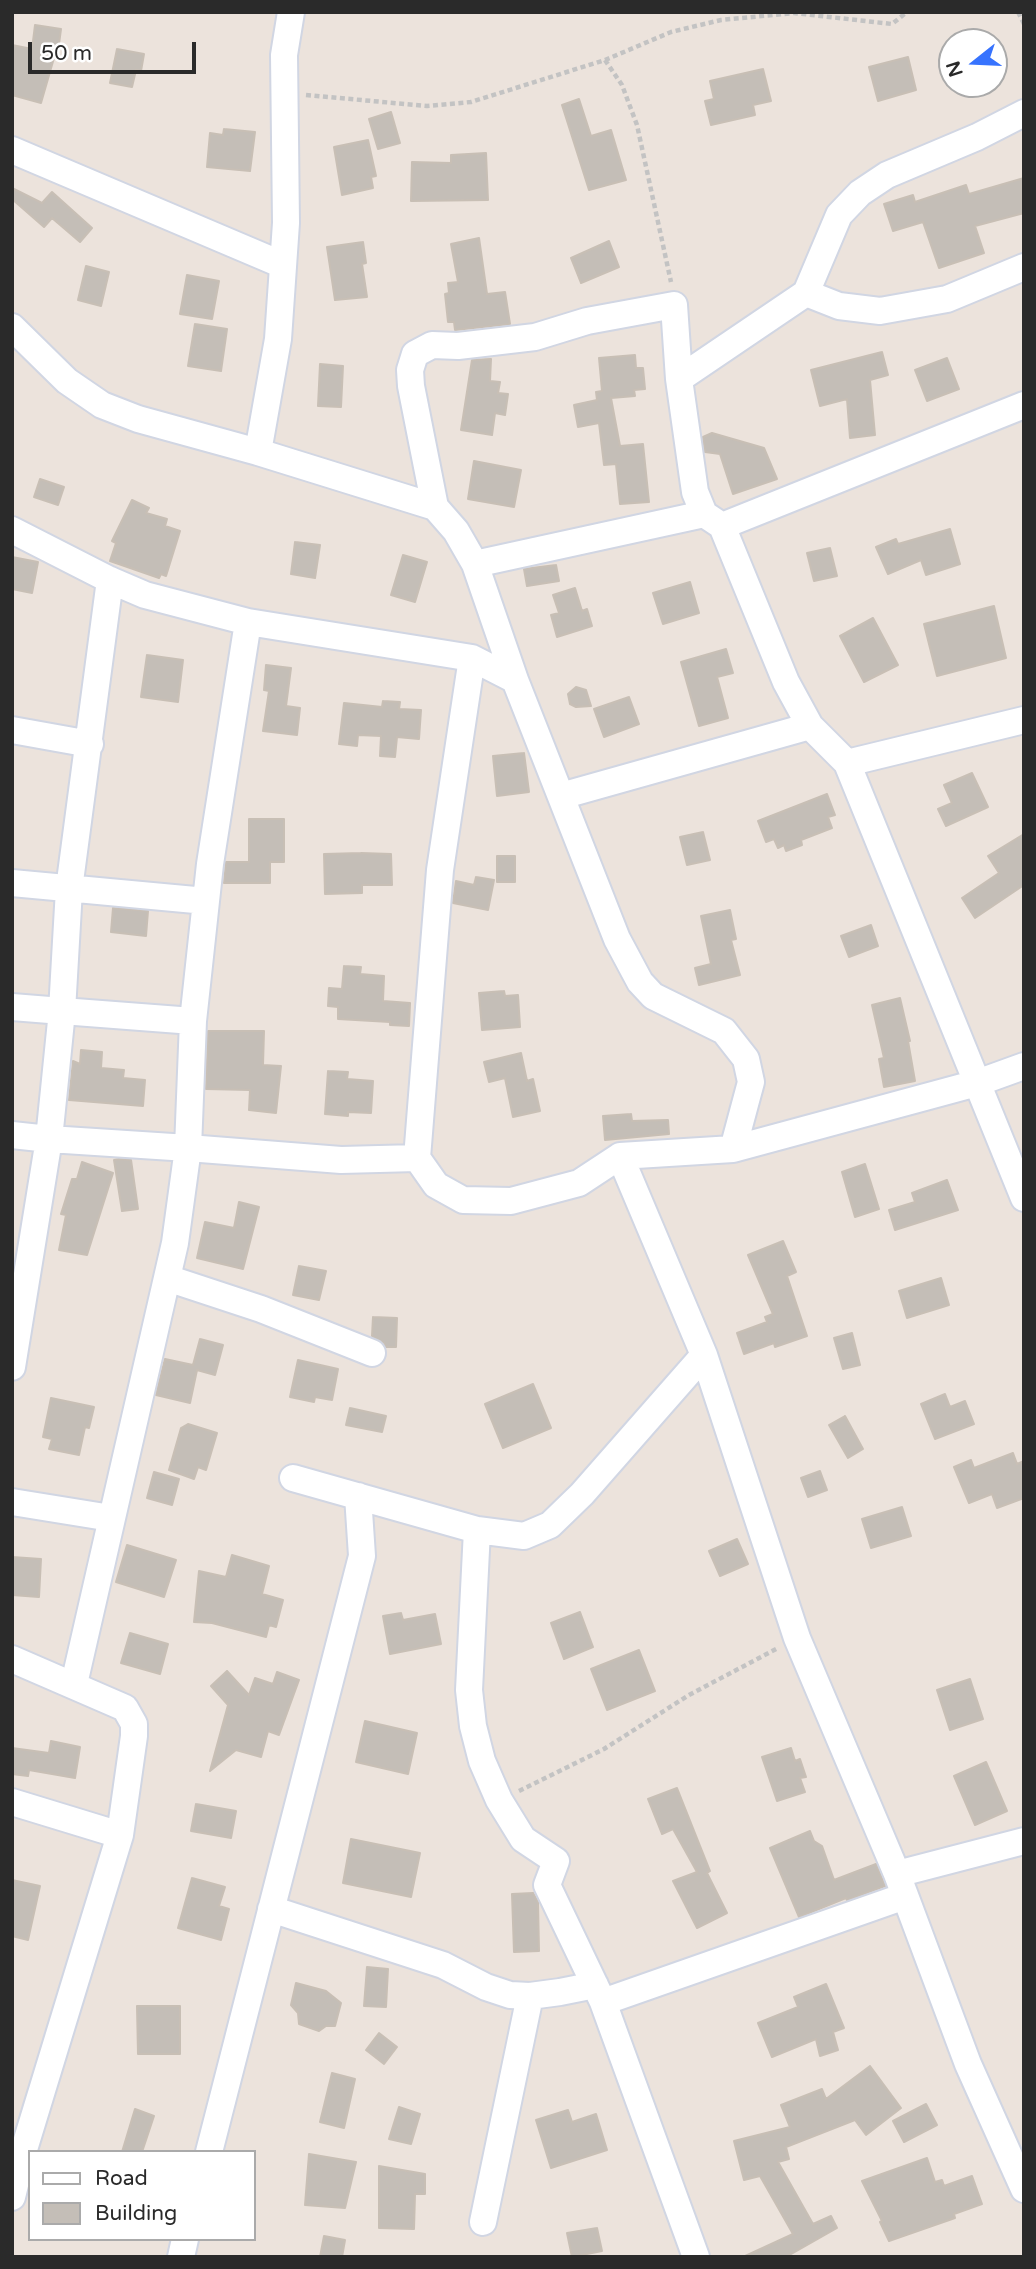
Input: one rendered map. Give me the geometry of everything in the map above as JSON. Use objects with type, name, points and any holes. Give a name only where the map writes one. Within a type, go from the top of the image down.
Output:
[{"type":"street","points":[[258,452],[278,339],[286,223],[284,55],[291,12]]},
{"type":"street","points":[[679,379],[806,293],[839,215],[859,193],[887,175],[977,137],[1024,113]]},
{"type":"street","points":[[12,150],[283,265]]},
{"type":"street","points":[[806,293],[839,306],[880,311],[947,299],[1024,267]]},
{"type":"street","points":[[733,1149],[751,1082],[746,1059],[724,1031],[653,996],[640,982],[617,939],[515,680],[475,564],[456,531],[435,507],[410,370],[415,354],[432,345],[458,346],[535,337],[587,321],[674,305],[679,379],[695,492],[713,520],[786,682],[810,726],[847,763],[1024,1198]]},
{"type":"street","points":[[12,327],[67,382],[102,405],[138,419],[258,452],[435,507]]},
{"type":"street","points":[[475,564],[713,520],[1024,404]]},
{"type":"street","points":[[12,530],[145,595],[248,622],[472,658],[515,680]]},
{"type":"street","points":[[12,1367],[49,1139],[62,1012],[69,889],[110,580]]},
{"type":"street","points":[[74,1684],[175,1243],[188,1148],[192,1021],[206,901],[248,622]]},
{"type":"street","points":[[472,658],[440,870],[417,1157],[436,1185],[463,1200],[511,1201],[579,1184],[620,1156],[733,1149],[977,1083],[1024,1066]]},
{"type":"street","points":[[847,763],[1024,720]]},
{"type":"street","points":[[561,796],[810,726]]},
{"type":"street","points":[[12,730],[90,744]]},
{"type":"street","points":[[12,883],[206,901]]},
{"type":"street","points":[[12,1007],[192,1021]]},
{"type":"street","points":[[12,1135],[341,1160],[417,1157]]},
{"type":"street","points":[[620,1156],[704,1355],[797,1638],[901,1885],[968,2064],[1024,2189]]},
{"type":"street","points":[[167,1278],[261,1309],[372,1353]]},
{"type":"street","points":[[293,1478],[477,1530],[524,1536],[550,1525],[591,1484],[704,1355]]},
{"type":"street","points":[[210,2150],[362,1556],[358,1496]]},
{"type":"street","points":[[12,1503],[111,1518]]},
{"type":"street","points":[[477,1530],[469,1690],[473,1726],[482,1761],[499,1800],[523,1839],[556,1861],[547,1885],[599,1993],[696,2257]]},
{"type":"street","points":[[12,1659],[125,1708],[134,1724],[121,1835],[17,2156],[12,2197]]},
{"type":"street","points":[[12,1802],[121,1835]]},
{"type":"street","points":[[271,1909],[443,1965],[486,1987],[510,1995],[599,1993],[1024,1841]]},
{"type":"street","points":[[483,2222],[530,1996]]},
{"type":"path","points":[[284,93],[426,106],[471,102],[604,60],[671,33],[721,20],[794,13],[892,24],[908,12]]},
{"type":"path","points":[[1018,12],[1024,24]]},
{"type":"path","points":[[604,60],[622,85],[638,125],[670,274],[674,305]]},
{"type":"path","points":[[499,1800],[604,1749],[689,1695],[797,1638]]},
{"type":"building","points":[[35,25],[61,29],[57,59],[54,58],[41,103],[12,95],[12,45],[32,49]]},
{"type":"building","points":[[117,49],[144,54],[141,71],[136,70],[132,87],[110,83]]},
{"type":"building","points":[[908,57],[916,90],[878,101],[869,67]]},
{"type":"building","points":[[763,69],[771,101],[753,105],[755,115],[711,125],[705,101],[714,99],[710,81]]},
{"type":"building","points":[[579,99],[591,136],[611,130],[626,180],[589,190],[562,105]]},
{"type":"building","points":[[391,112],[400,143],[378,149],[369,119]]},
{"type":"building","points":[[224,129],[255,132],[250,171],[207,167],[210,133],[223,135]]},
{"type":"building","points":[[368,140],[376,176],[371,177],[373,188],[342,195],[334,147]]},
{"type":"building","points":[[486,153],[488,200],[411,201],[412,162],[451,163],[451,155]]},
{"type":"building","points":[[1024,178],[1024,213],[975,226],[984,253],[939,268],[923,222],[893,231],[884,204],[913,195],[915,202],[966,185],[969,194]]},
{"type":"building","points":[[12,188],[42,203],[52,192],[92,228],[80,242],[52,218],[44,227],[12,199]]},
{"type":"building","points":[[479,238],[487,294],[505,292],[510,324],[455,330],[454,322],[448,322],[445,294],[449,293],[448,283],[458,282],[451,244]]},
{"type":"building","points":[[609,241],[619,267],[581,283],[571,258]]},
{"type":"building","points":[[363,242],[366,263],[362,264],[367,297],[335,300],[327,247]]},
{"type":"building","points":[[86,266],[109,272],[101,306],[78,300]]},
{"type":"building","points":[[187,275],[219,281],[212,319],[180,314]]},
{"type":"building","points":[[195,324],[227,329],[221,371],[188,366]]},
{"type":"building","points":[[882,352],[888,375],[870,380],[875,435],[850,438],[847,399],[820,406],[811,370]]},
{"type":"building","points":[[635,355],[636,368],[643,368],[645,389],[634,390],[635,396],[611,398],[620,446],[643,444],[649,502],[620,504],[616,464],[604,465],[599,423],[578,427],[574,405],[597,400],[596,392],[602,391],[599,358]]},
{"type":"building","points":[[947,358],[959,389],[927,401],[915,370]]},
{"type":"building","points":[[491,359],[490,381],[500,382],[498,393],[508,394],[505,415],[495,413],[492,435],[461,430],[472,360]]},
{"type":"building","points":[[320,364],[343,366],[341,407],[318,406]]},
{"type":"building","points":[[712,433],[764,448],[777,479],[733,494],[720,454],[705,452],[703,437]]},
{"type":"building","points":[[474,461],[521,470],[514,507],[468,499]]},
{"type":"building","points":[[40,479],[64,487],[58,505],[34,497]]},
{"type":"building","points":[[132,500],[149,508],[146,513],[167,519],[165,526],[180,531],[166,576],[161,574],[159,578],[110,561],[116,543],[112,541]]},
{"type":"building","points":[[950,529],[960,564],[926,575],[921,560],[888,574],[876,547],[896,539],[898,544]]},
{"type":"building","points":[[295,542],[320,545],[315,578],[291,574]]},
{"type":"building","points":[[830,548],[837,576],[814,581],[807,553]]},
{"type":"building","points":[[403,555],[427,562],[415,602],[391,595]]},
{"type":"building","points":[[12,557],[38,562],[32,593],[12,589]]},
{"type":"building","points":[[556,565],[559,581],[527,586],[524,569]]},
{"type":"building","points":[[690,582],[699,613],[663,624],[653,593]]},
{"type":"building","points":[[575,588],[582,611],[587,609],[592,626],[557,637],[551,615],[559,613],[553,595]]},
{"type":"building","points":[[994,606],[1006,658],[937,676],[924,624]]},
{"type":"building","points":[[873,618],[898,665],[864,682],[840,636]]},
{"type":"building","points":[[726,649],[733,673],[717,677],[728,718],[699,726],[681,662]]},
{"type":"building","points":[[147,655],[183,660],[178,702],[141,697]]},
{"type":"building","points":[[266,665],[291,668],[286,706],[300,708],[297,735],[263,731],[269,691],[264,690]]},
{"type":"building","points":[[576,687],[586,690],[591,706],[576,707],[570,704],[568,694]]},
{"type":"building","points":[[629,697],[639,724],[604,737],[594,709]]},
{"type":"building","points":[[383,701],[400,702],[399,709],[421,710],[419,739],[397,737],[395,757],[380,756],[381,736],[358,735],[357,746],[339,744],[344,703],[382,707]]},
{"type":"building","points":[[524,753],[529,792],[497,796],[493,756]]},
{"type":"building","points":[[972,773],[988,807],[946,826],[938,809],[952,803],[944,785]]},
{"type":"building","points":[[827,794],[835,815],[828,817],[832,828],[801,840],[802,845],[786,851],[784,845],[778,848],[774,839],[766,842],[758,821]]},
{"type":"building","points":[[249,819],[284,819],[284,862],[270,862],[270,883],[224,883],[226,862],[249,862]]},
{"type":"building","points":[[703,832],[710,860],[687,865],[680,837]]},
{"type":"building","points":[[1024,834],[1024,885],[975,918],[962,898],[999,873],[988,856]]},
{"type":"building","points":[[324,854],[391,854],[392,885],[362,885],[362,893],[325,894]]},
{"type":"building","points":[[497,856],[515,856],[515,882],[497,882]]},
{"type":"building","points":[[476,877],[494,880],[488,910],[453,903],[456,881],[474,885]]},
{"type":"building","points":[[113,908],[148,911],[146,936],[111,932]]},
{"type":"building","points":[[730,910],[736,939],[731,940],[740,975],[699,985],[695,968],[711,964],[701,916]]},
{"type":"building","points":[[871,925],[878,946],[849,957],[841,936]]},
{"type":"building","points":[[344,966],[361,967],[360,974],[384,976],[383,1001],[410,1003],[409,1026],[390,1025],[390,1022],[338,1019],[338,1007],[328,1006],[329,988],[342,989]]},
{"type":"building","points":[[504,991],[505,996],[518,995],[520,1027],[482,1030],[479,993]]},
{"type":"building","points":[[900,998],[910,1041],[915,1081],[884,1087],[879,1059],[884,1058],[872,1005]]},
{"type":"building","points":[[208,1031],[264,1031],[263,1065],[281,1066],[276,1113],[249,1110],[250,1090],[206,1089]]},
{"type":"building","points":[[81,1050],[102,1052],[101,1068],[124,1070],[123,1078],[145,1080],[143,1106],[69,1100],[73,1061],[80,1064]]},
{"type":"building","points":[[521,1053],[527,1081],[533,1079],[540,1111],[513,1117],[505,1078],[489,1082],[484,1062]]},
{"type":"building","points":[[328,1071],[348,1072],[347,1079],[373,1081],[371,1113],[348,1112],[348,1116],[325,1114]]},
{"type":"building","points":[[631,1114],[632,1121],[668,1120],[669,1134],[605,1140],[603,1116]]},
{"type":"building","points":[[114,1160],[131,1160],[138,1209],[122,1211]]},
{"type":"building","points":[[82,1162],[113,1173],[87,1255],[59,1250],[66,1215],[61,1214],[72,1179],[77,1179]]},
{"type":"building","points":[[865,1164],[879,1209],[855,1217],[842,1172]]},
{"type":"building","points":[[947,1180],[958,1210],[895,1230],[889,1210],[915,1202],[912,1193]]},
{"type":"building","points":[[239,1202],[259,1207],[243,1269],[197,1258],[205,1222],[234,1228]]},
{"type":"building","points":[[783,1241],[796,1272],[787,1276],[807,1336],[775,1347],[774,1343],[744,1354],[737,1333],[767,1322],[765,1317],[773,1314],[748,1255]]},
{"type":"building","points":[[299,1266],[326,1271],[319,1300],[293,1295]]},
{"type":"building","points":[[941,1278],[949,1305],[907,1318],[899,1291]]},
{"type":"building","points":[[373,1317],[397,1318],[396,1347],[386,1347],[372,1336]]},
{"type":"building","points":[[852,1333],[860,1365],[843,1369],[834,1338]]},
{"type":"building","points":[[200,1339],[223,1345],[215,1375],[197,1370],[190,1403],[156,1395],[165,1359],[193,1365]]},
{"type":"building","points":[[298,1360],[338,1369],[332,1400],[315,1397],[314,1402],[290,1397]]},
{"type":"building","points":[[533,1384],[551,1428],[503,1448],[485,1404]]},
{"type":"building","points":[[945,1394],[950,1407],[965,1401],[974,1424],[935,1439],[921,1404]]},
{"type":"building","points":[[51,1398],[94,1407],[89,1428],[85,1427],[79,1455],[49,1449],[52,1439],[43,1437]]},
{"type":"building","points":[[350,1408],[386,1416],[382,1432],[346,1425]]},
{"type":"building","points":[[845,1416],[863,1449],[848,1458],[829,1425]]},
{"type":"building","points":[[188,1424],[217,1433],[206,1470],[198,1467],[194,1479],[169,1470],[181,1428]]},
{"type":"building","points":[[1013,1453],[1017,1464],[1024,1461],[1024,1498],[997,1508],[992,1494],[969,1503],[954,1467],[971,1460],[974,1468]]},
{"type":"building","points":[[820,1471],[827,1490],[808,1497],[801,1478]]},
{"type":"building","points":[[154,1472],[179,1479],[172,1505],[147,1498]]},
{"type":"building","points":[[902,1507],[911,1536],[871,1548],[862,1519]]},
{"type":"building","points":[[737,1539],[748,1564],[720,1576],[709,1551]]},
{"type":"building","points":[[127,1545],[176,1560],[164,1597],[116,1582]]},
{"type":"building","points":[[232,1555],[269,1566],[262,1594],[283,1600],[276,1627],[269,1625],[266,1637],[212,1623],[194,1622],[199,1571],[226,1577]]},
{"type":"building","points":[[12,1557],[41,1559],[39,1597],[12,1595]]},
{"type":"building","points":[[580,1612],[593,1647],[564,1659],[551,1623]]},
{"type":"building","points":[[401,1613],[403,1620],[435,1614],[441,1644],[390,1654],[383,1616]]},
{"type":"building","points":[[130,1633],[168,1644],[160,1674],[121,1663]]},
{"type":"building","points":[[639,1650],[655,1691],[607,1710],[591,1669]]},
{"type":"building","points":[[227,1671],[249,1695],[255,1678],[273,1684],[277,1672],[299,1680],[279,1735],[268,1731],[261,1757],[236,1750],[210,1771],[228,1705],[211,1686]]},
{"type":"building","points":[[970,1679],[983,1719],[950,1730],[937,1690]]},
{"type":"building","points":[[365,1721],[417,1733],[408,1774],[356,1762]]},
{"type":"building","points":[[51,1741],[80,1747],[75,1778],[29,1770],[28,1776],[12,1774],[12,1748],[49,1753]]},
{"type":"building","points":[[791,1748],[795,1761],[800,1759],[806,1777],[800,1778],[805,1792],[777,1801],[762,1757]]},
{"type":"building","points":[[986,1762],[1007,1811],[975,1825],[954,1776]]},
{"type":"building","points":[[677,1788],[710,1871],[707,1873],[727,1913],[697,1928],[673,1881],[697,1872],[673,1829],[662,1834],[648,1799]]},
{"type":"building","points":[[196,1804],[236,1811],[231,1838],[191,1831]]},
{"type":"building","points":[[810,1831],[814,1841],[822,1846],[834,1880],[876,1864],[885,1886],[799,1917],[770,1848]]},
{"type":"building","points":[[351,1839],[420,1853],[411,1897],[343,1883]]},
{"type":"building","points":[[192,1878],[225,1887],[219,1906],[229,1909],[221,1940],[178,1928]]},
{"type":"building","points":[[12,1880],[40,1886],[28,1940],[12,1936]]},
{"type":"building","points":[[533,1893],[538,1902],[539,1951],[514,1952],[512,1894]]},
{"type":"building","points":[[367,1967],[388,1969],[386,2007],[364,2006]]},
{"type":"building","points":[[296,1983],[326,1991],[341,2003],[335,2026],[326,2026],[319,2031],[299,2024],[298,2013],[291,2005]]},
{"type":"building","points":[[826,1984],[844,2028],[833,2032],[838,2050],[820,2056],[816,2039],[772,2057],[758,2023],[798,2007],[794,1997]]},
{"type":"building","points":[[137,2006],[180,2006],[180,2054],[138,2054]]},
{"type":"building","points":[[379,2033],[397,2047],[384,2064],[366,2050]]},
{"type":"building","points":[[870,2066],[901,2108],[866,2135],[855,2120],[786,2147],[789,2159],[778,2162],[813,2224],[831,2216],[837,2228],[786,2257],[743,2257],[793,2234],[760,2176],[744,2180],[734,2141],[790,2127],[781,2105],[822,2089],[826,2099]]},
{"type":"building","points":[[332,2073],[355,2079],[344,2128],[320,2122]]},
{"type":"building","points":[[926,2104],[937,2125],[904,2142],[893,2121]]},
{"type":"building","points":[[399,2107],[420,2114],[411,2144],[389,2139]]},
{"type":"building","points":[[135,2109],[154,2116],[143,2150],[123,2150]]},
{"type":"building","points":[[568,2110],[572,2122],[596,2114],[607,2150],[551,2168],[536,2120]]},
{"type":"building","points":[[309,2154],[356,2162],[345,2208],[305,2205]]},
{"type":"building","points":[[927,2158],[935,2182],[942,2180],[944,2186],[972,2176],[982,2204],[954,2214],[955,2218],[889,2241],[862,2181]]},
{"type":"building","points":[[379,2166],[425,2174],[425,2194],[415,2194],[414,2229],[379,2228]]},
{"type":"building","points":[[597,2228],[602,2251],[572,2257],[567,2233]]},
{"type":"building","points":[[324,2236],[345,2240],[342,2257],[320,2257]]}]
